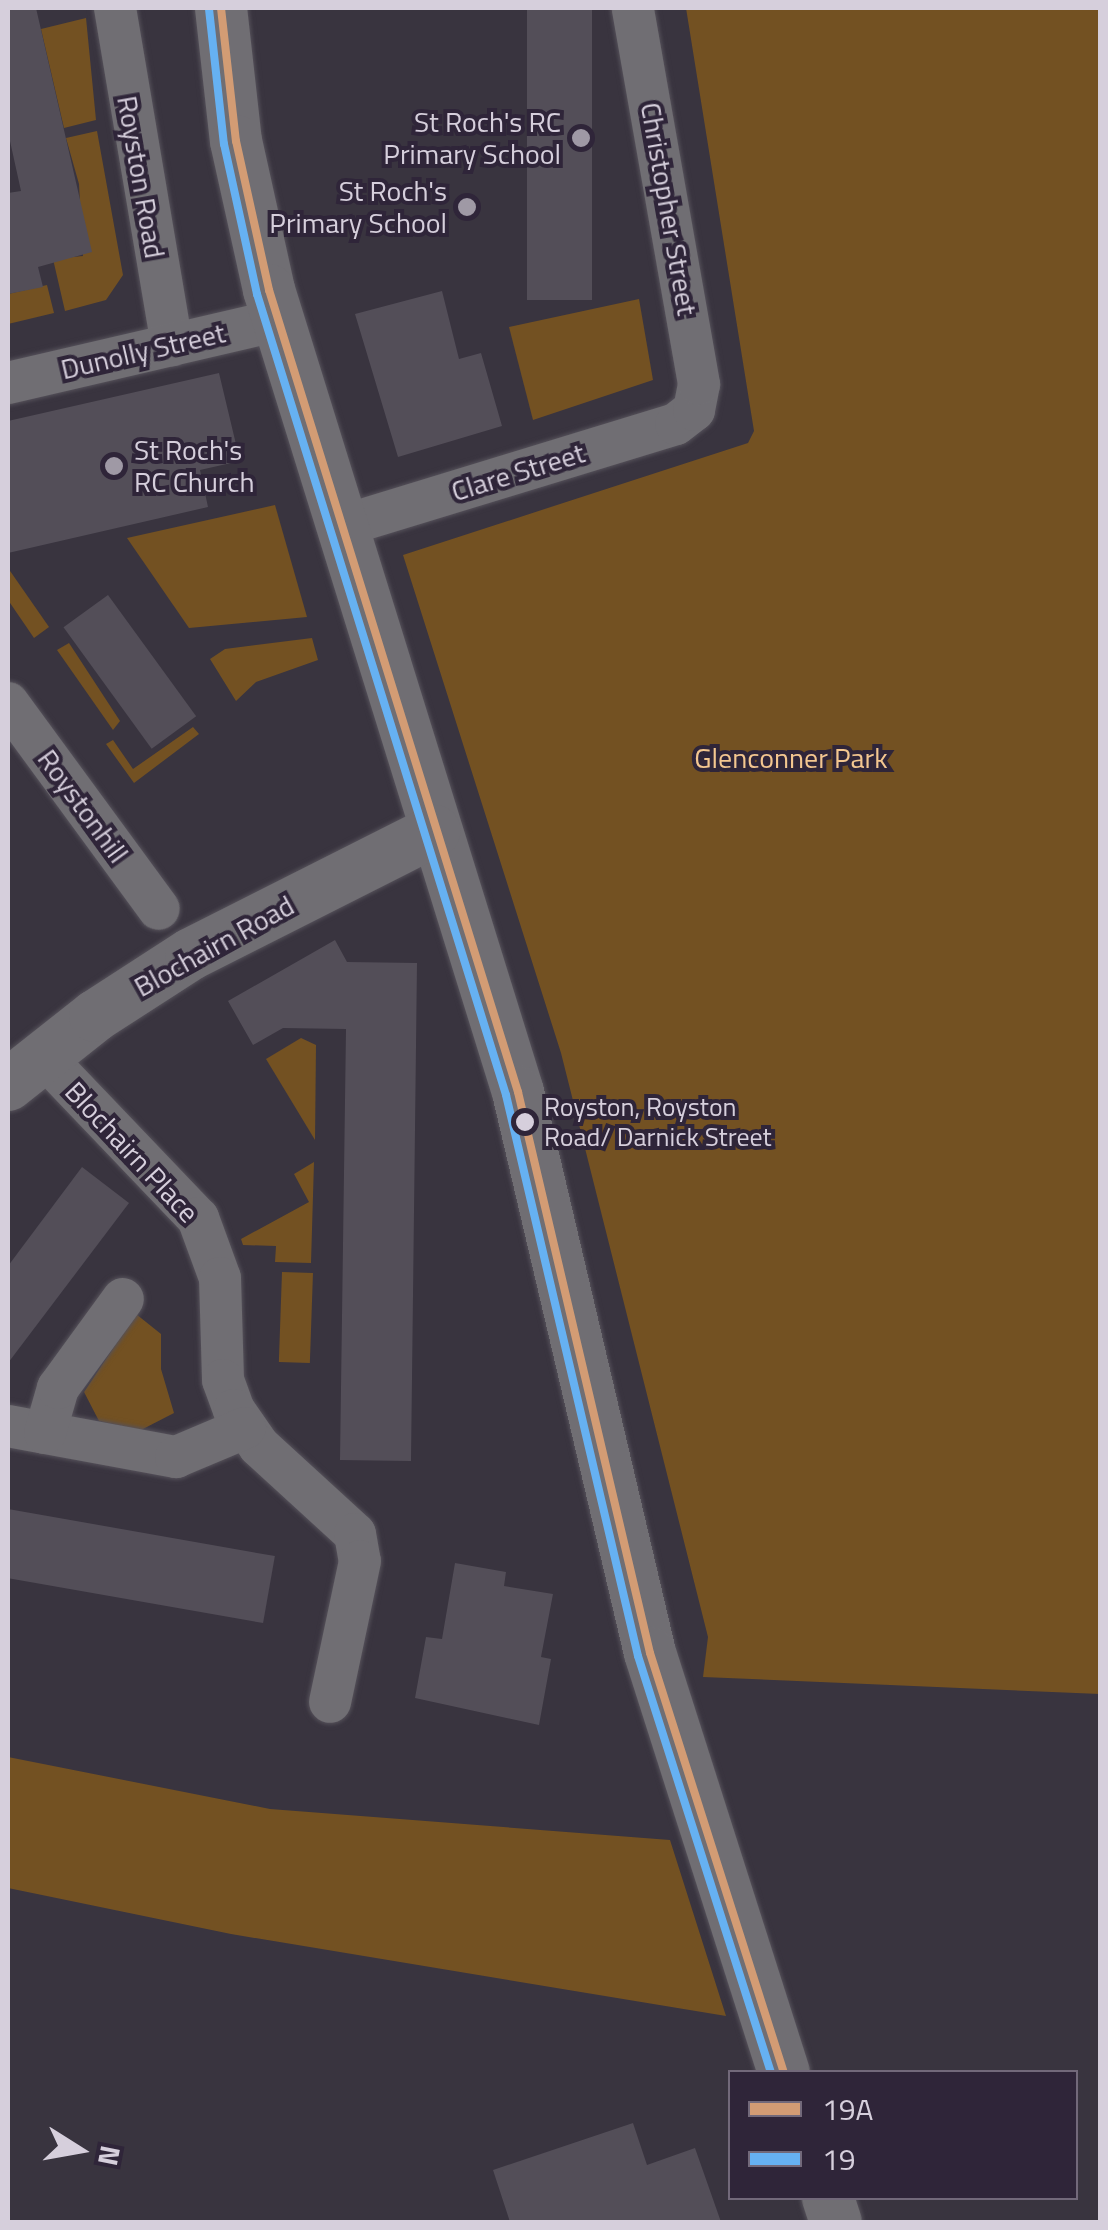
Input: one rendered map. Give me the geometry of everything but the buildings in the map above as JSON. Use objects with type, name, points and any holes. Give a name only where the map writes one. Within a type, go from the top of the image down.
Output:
[{"type":"street","name":"Royston Road","points":[[115,8],[172,345]]},
{"type":"street","points":[[222,8],[236,140],[278,320],[339,527],[518,1092],[650,1652],[779,2058]]},
{"type":"street","name":"Christopher Street","points":[[634,8],[700,384],[694,410]]},
{"type":"street","name":"Dunolly Street","points":[[8,383],[278,320]]},
{"type":"street","name":"Clare Street","points":[[339,527],[676,424],[694,410]]},
{"type":"street","name":"Roystonhill","points":[[8,703],[159,909]]},
{"type":"street","name":"Blochairn Road","points":[[25,1070],[191,954],[435,831]]},
{"type":"street","name":"Blochairn Place","points":[[25,1070],[168,1182],[208,1238],[220,1278],[223,1380],[244,1428],[348,1524],[360,1549],[330,1702]]},
{"type":"street","points":[[123,1299],[26,1429],[176,1457],[244,1428]]},
{"type":"green space","name":"Glenconner Park","points":[[686,8],[1100,8],[1100,1694],[703,1677],[708,1637],[561,1053],[403,555],[748,443],[754,431]]},
{"type":"green space","points":[[86,18],[96,120],[64,128],[41,29]]},
{"type":"green space","points":[[97,131],[123,275],[106,300],[65,311],[53,259],[83,256],[79,184],[66,138]]},
{"type":"green space","points":[[47,285],[54,313],[8,324],[8,294]]},
{"type":"green space","points":[[639,299],[653,380],[533,420],[509,327]]},
{"type":"green space","points":[[275,505],[307,617],[189,628],[127,538]]},
{"type":"green space","points":[[8,568],[49,627],[34,638],[8,600]]},
{"type":"green space","points":[[312,638],[318,660],[256,682],[236,701],[210,659],[225,649]]},
{"type":"green space","points":[[69,643],[120,721],[113,730],[57,650]]},
{"type":"green space","points":[[193,727],[199,734],[134,783],[106,744],[113,740],[133,769]]},
{"type":"green space","points":[[301,1038],[316,1045],[315,1140],[266,1059]]},
{"type":"green space","points":[[314,1162],[311,1263],[275,1262],[276,1246],[243,1245],[241,1239],[309,1202],[294,1174]]},
{"type":"green space","points":[[282,1272],[313,1273],[310,1363],[279,1362]]},
{"type":"green space","points":[[136,1314],[161,1334],[161,1369],[174,1413],[141,1430],[99,1421],[84,1392]]},
{"type":"green space","points":[[8,1757],[270,1809],[670,1840],[726,2016],[231,1934],[8,1888]]},
{"type":"transit line","name":"19A","points":[[221,8],[236,141],[269,290],[518,1092],[650,1653],[783,2070]]},
{"type":"transit line","name":"19","points":[[209,9],[224,144],[257,294],[506,1095],[638,1656],[770,2070]]},
{"type":"place","name":"St Roch's RC Primary School","points":[[581,138]]},
{"type":"place","name":"St Roch's Primary School","points":[[467,207]]},
{"type":"place","name":"St Roch's RC Church","points":[[114,466]]},
{"type":"place","name":"Royston, Royston Road/ Darnick Street","points":[[525,1122]]}]
